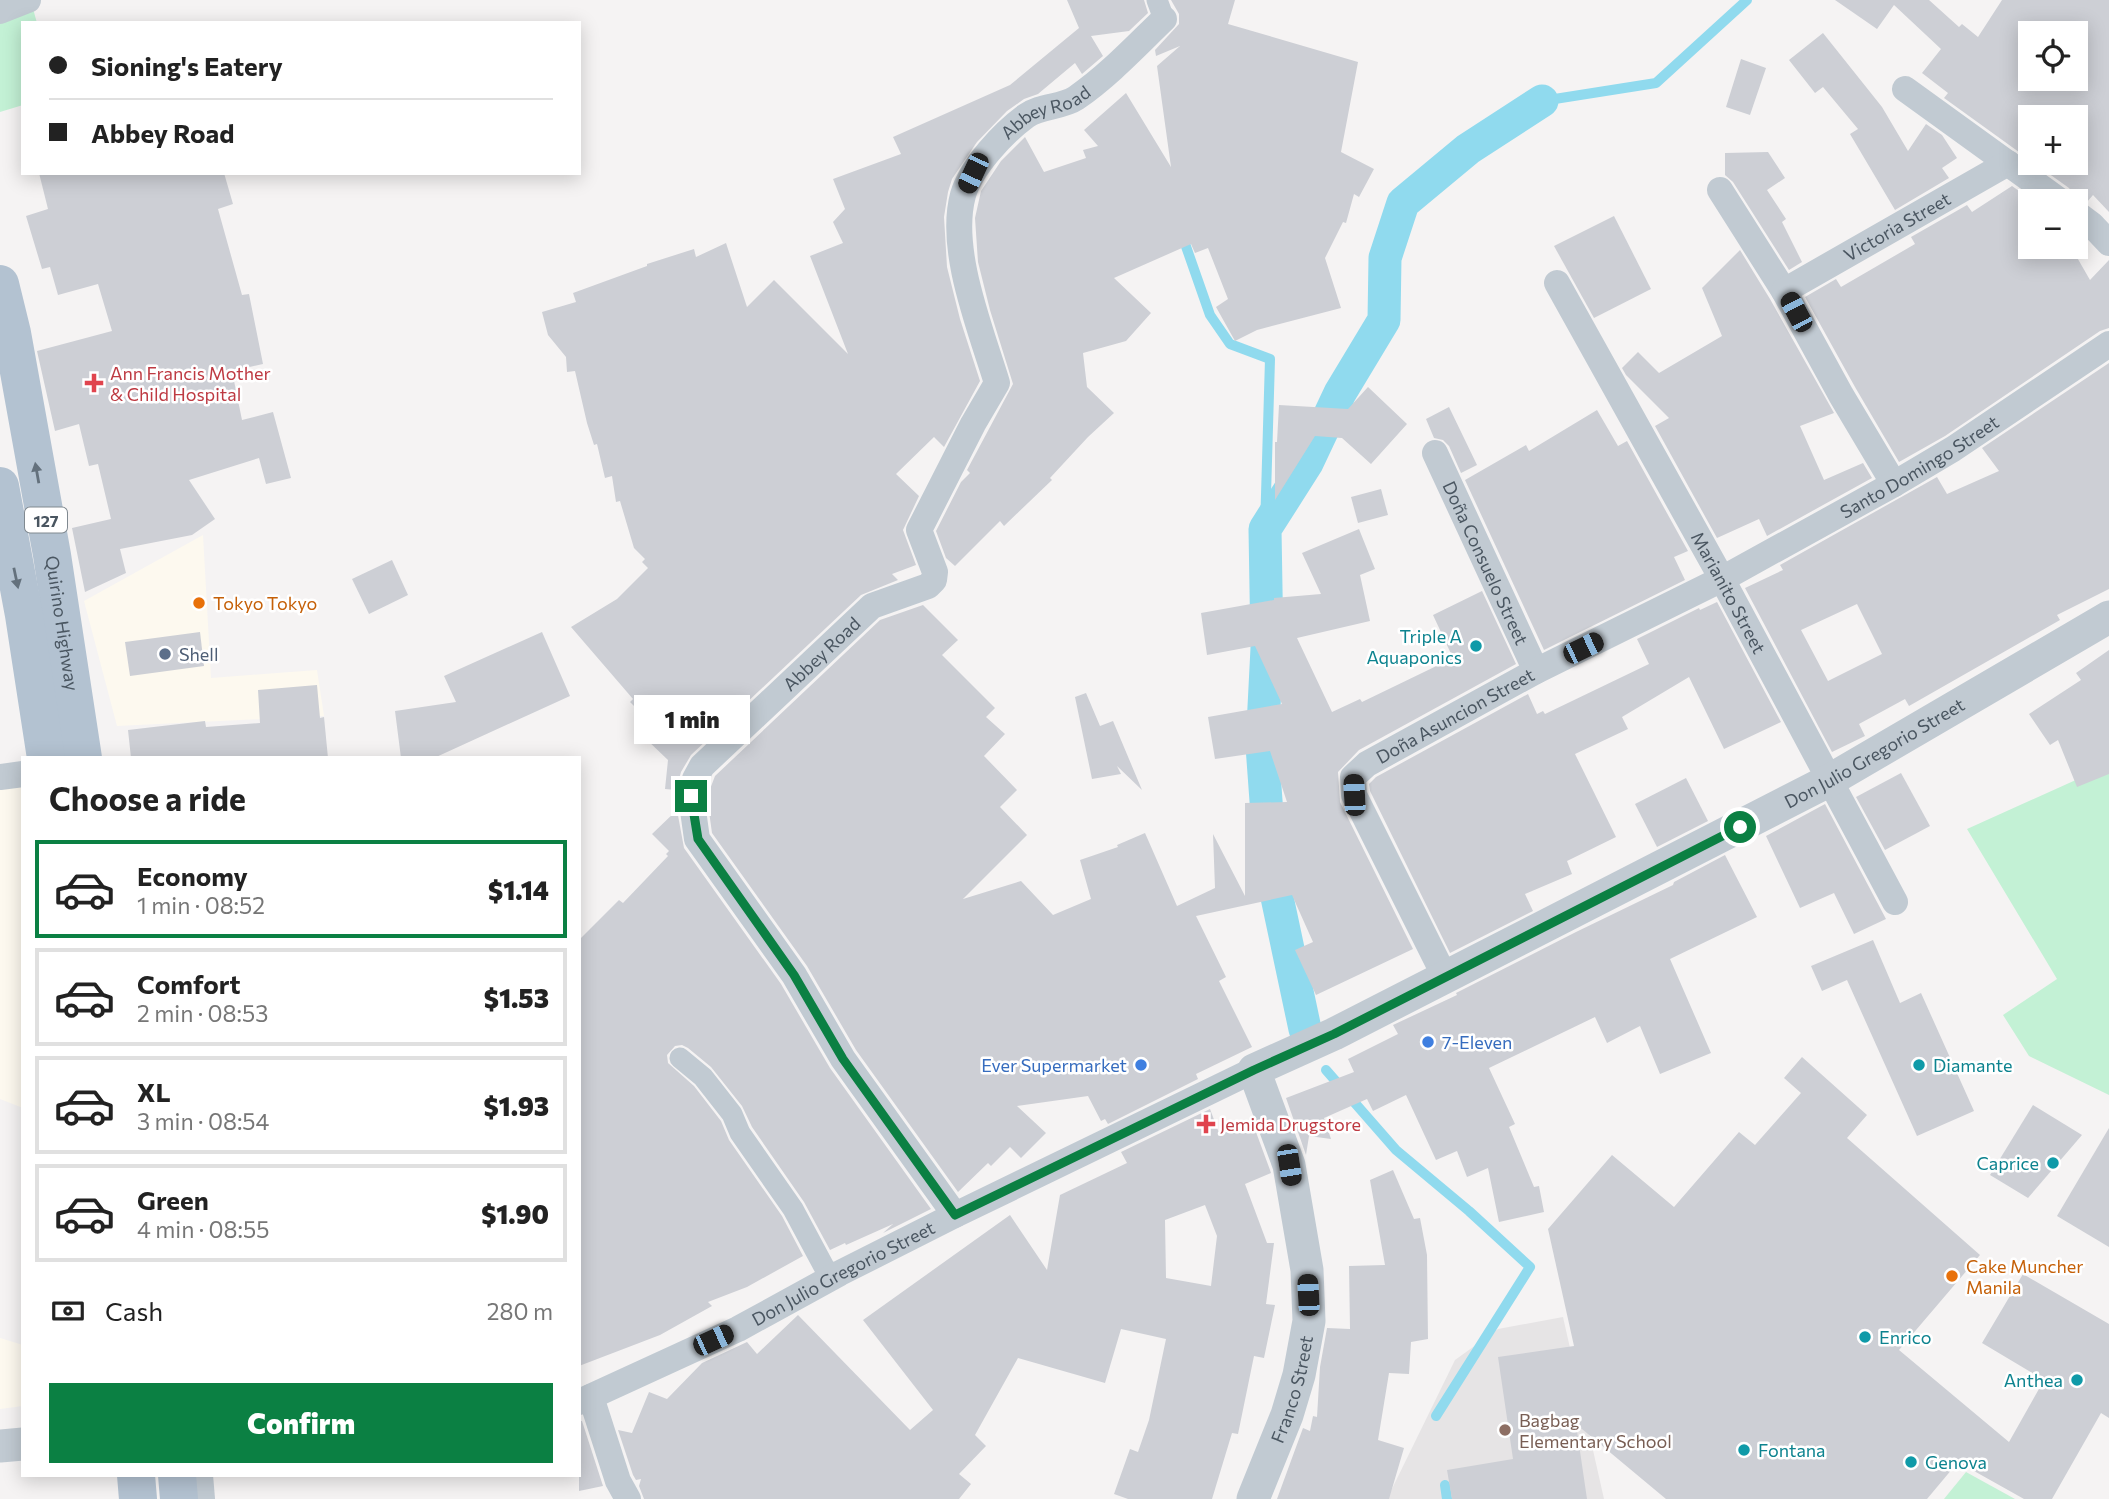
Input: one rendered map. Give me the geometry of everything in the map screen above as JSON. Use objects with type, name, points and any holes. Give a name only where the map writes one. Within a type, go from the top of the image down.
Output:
[{"type":"main road","name":"Quirino Highway","points":[[0,284],[12,333],[61,608],[83,756]]},
{"type":"main road","name":"127","points":[[0,486],[12,617],[46,756]]},
{"type":"main road","points":[[136,1477],[138,1499]]},
{"type":"main road","points":[[177,1477],[179,1499]]},
{"type":"street","points":[[0,11],[29,0]]},
{"type":"street","name":"Abbey Road","points":[[955,1215],[843,1059],[794,975],[698,839],[691,796],[702,766],[872,606],[928,586],[934,579],[935,572],[919,530],[997,383],[964,271],[960,221],[964,192],[982,160],[1026,116],[1041,108],[1062,105],[1075,99],[1113,67],[1161,10]]},
{"type":"street","points":[[1905,89],[2044,189]]},
{"type":"street","name":"Victoria Street","points":[[1784,291],[2008,163]]},
{"type":"street","points":[[1720,190],[1784,291],[1894,484]]},
{"type":"street","points":[[2088,222],[2109,243]]},
{"type":"street","name":"Marianito Street","points":[[1557,283],[1895,902]]},
{"type":"street","name":"Santo Domingo Street","points":[[1721,579],[1953,449],[2109,344]]},
{"type":"street","name":"Doña Consuelo Street","points":[[1435,453],[1536,671]]},
{"type":"street","name":"Doña Asuncion Street","points":[[1445,977],[1354,795],[1353,777],[1367,764],[1536,671],[1721,579]]},
{"type":"street","points":[[12,617],[61,608]]},
{"type":"street","name":"Don Julio Gregorio Street","points":[[585,1400],[738,1329],[830,1278],[955,1215],[1334,1034],[1830,780],[2109,617]]},
{"type":"street","points":[[0,777],[21,774]]},
{"type":"street","points":[[680,1058],[703,1077],[732,1114],[740,1133],[793,1209],[830,1278]]},
{"type":"street","name":"Franco Street","points":[[1253,1499],[1287,1415],[1309,1321],[1307,1270],[1289,1165],[1254,1070]]},
{"type":"street","points":[[585,1400],[628,1499]]},
{"type":"street","points":[[0,1446],[21,1444]]},
{"type":"street","points":[[200,1477],[202,1499]]},
{"type":"shaded area","points":[[203,535],[211,678],[317,670],[324,716],[117,726],[84,601]]},
{"type":"shaded area","points":[[21,781],[21,1107],[0,1099],[0,784]]},
{"type":"shaded area","name":"Bagbag Elementary School","points":[[1563,1317],[1604,1499],[1387,1499],[1455,1360],[1498,1329]]},
{"type":"shaded area","points":[[0,1338],[21,1344],[21,1406],[0,1409]]},
{"type":"green space","points":[[32,5],[36,21],[21,21],[21,106],[0,112],[0,14]]},
{"type":"green space","points":[[2109,765],[2109,1095],[2029,1056],[2003,1015],[2057,979],[1967,829]]},
{"type":"green space","points":[[1966,1472],[2015,1499],[1944,1499]]},
{"type":"building","points":[[1067,0],[1144,0],[1148,13],[1129,31],[1091,36],[1103,56],[1082,74],[1075,63],[1038,94],[1024,99],[1007,111],[977,142],[952,179],[944,217],[947,267],[980,381],[944,447],[934,437],[896,474],[919,496],[903,530],[916,565],[892,574],[898,580],[861,595],[691,755],[681,772],[676,790],[665,789],[668,760],[646,739],[656,728],[630,702],[633,699],[571,627],[617,599],[648,568],[642,562],[645,559],[634,548],[620,501],[616,502],[612,476],[605,478],[597,444],[594,445],[587,423],[575,371],[567,372],[566,357],[548,335],[542,312],[576,302],[573,293],[647,264],[694,249],[696,257],[726,243],[747,307],[774,280],[848,354],[810,256],[843,243],[833,222],[845,209],[833,179],[901,154],[893,137],[1010,85],[1079,28]]},
{"type":"building","points":[[1171,0],[1235,0],[1228,24],[1358,62],[1341,152],[1374,169],[1359,197],[1354,194],[1346,223],[1343,222],[1325,258],[1341,308],[1257,330],[1235,341],[1216,307],[1228,299],[1208,248],[1195,253],[1191,244],[1114,278],[1151,313],[1126,341],[1083,353],[1087,387],[1114,413],[1050,478],[1052,480],[1004,526],[1000,521],[955,566],[946,558],[936,531],[961,482],[970,473],[967,470],[1013,384],[978,262],[975,218],[981,191],[1001,161],[1025,137],[1044,172],[1086,158],[1083,150],[1098,146],[1084,130],[1126,93],[1171,167],[1157,66],[1180,46],[1156,56],[1155,50],[1179,24],[1179,14]]},
{"type":"building","points":[[1835,0],[1929,0],[1959,27],[1962,24],[1978,37],[2002,0],[2109,0],[2109,212],[2093,195],[2088,201],[2088,189],[2070,189],[2051,175],[2088,175],[2088,105],[2018,105],[2018,151],[1944,98],[1948,93],[1922,73],[1941,49],[1894,5],[1877,29]]},
{"type":"building","points":[[1823,33],[1882,107],[1908,151],[1926,124],[1942,135],[1957,158],[1942,168],[1949,178],[1895,210],[1850,134],[1858,129],[1823,87],[1815,93],[1789,60]]},
{"type":"building","points":[[1741,59],[1766,68],[1750,115],[1726,107]]},
{"type":"building","points":[[1768,152],[1785,178],[1767,190],[1786,219],[1782,222],[1802,262],[1789,270],[1733,182],[1725,175],[1725,153]]},
{"type":"building","points":[[40,175],[225,175],[233,204],[218,209],[242,295],[249,294],[263,364],[232,371],[242,420],[273,412],[291,478],[266,484],[259,458],[189,480],[215,519],[192,535],[120,549],[126,573],[85,592],[72,528],[111,519],[98,464],[89,466],[79,424],[55,431],[37,351],[112,331],[98,284],[58,295],[50,267],[42,269],[26,216],[48,209]]},
{"type":"building","points":[[2012,186],[2018,190],[2018,259],[2078,259],[2090,280],[2109,260],[2109,328],[2100,331],[1945,436],[1899,462],[1805,297],[1836,279],[1841,287],[1915,244],[1911,237],[1967,205],[1972,212]]},
{"type":"building","points":[[1614,216],[1651,289],[1594,318],[1554,246]]},
{"type":"building","points":[[1740,250],[1834,413],[1800,426],[1824,480],[1863,463],[1872,478],[1767,536],[1759,519],[1717,538],[1655,426],[1669,418],[1622,368],[1638,352],[1659,373],[1722,336],[1702,288]]},
{"type":"building","points":[[2109,363],[2109,589],[2057,615],[2060,620],[1909,706],[1905,699],[1859,724],[1865,736],[1832,752],[1745,588],[1783,570],[1780,565],[1937,477],[1947,494],[1999,471],[1982,448]],"holes":[[[1857,604],[1882,654],[1828,681],[1801,630]]]},
{"type":"building","points":[[1368,387],[1407,424],[1371,464],[1342,438],[1315,436],[1275,500],[1275,442],[1279,405],[1348,409]]},
{"type":"building","points":[[1449,407],[1477,465],[1461,473],[1449,446],[1443,440],[1434,438],[1426,419]]},
{"type":"building","points":[[1597,410],[1618,446],[1627,441],[1688,551],[1674,557],[1685,580],[1544,650],[1465,480],[1526,445],[1529,451]]},
{"type":"building","points":[[1381,489],[1388,515],[1358,523],[1351,497]]},
{"type":"building","points":[[1359,529],[1375,569],[1360,575],[1370,621],[1297,638],[1332,712],[1360,699],[1362,702],[1453,658],[1433,615],[1482,591],[1516,664],[1359,750],[1338,772],[1340,802],[1413,949],[1316,995],[1295,950],[1313,942],[1292,895],[1196,916],[1226,977],[1219,981],[1252,1047],[1196,1074],[1198,1079],[1108,1124],[1105,1119],[1101,1121],[1088,1096],[1017,1106],[1046,1133],[1021,1158],[1010,1147],[991,1166],[988,1163],[958,1192],[856,1050],[807,966],[712,833],[707,797],[715,776],[880,620],[923,605],[958,640],[942,655],[995,708],[986,717],[1005,734],[984,756],[1017,790],[1000,807],[1027,835],[963,899],[1021,881],[1053,915],[1091,899],[1080,860],[1118,847],[1117,845],[1145,833],[1177,906],[1215,888],[1213,834],[1245,896],[1245,803],[1287,802],[1270,751],[1215,759],[1208,717],[1282,704],[1255,646],[1207,655],[1201,613],[1274,598],[1321,594],[1302,553]]},
{"type":"building","points":[[392,560],[408,595],[369,614],[352,579]]},
{"type":"building","points":[[1717,602],[1781,722],[1724,749],[1689,677],[1622,717],[1628,729],[1575,754],[1616,837],[1567,861],[1572,874],[1525,894],[1533,911],[1450,953],[1370,791],[1369,784],[1376,777],[1528,694],[1537,714],[1543,711],[1545,714],[1649,664],[1637,639],[1699,608],[1700,610]]},
{"type":"building","name":"Shell","points":[[200,632],[204,666],[130,676],[125,642]]},
{"type":"building","points":[[542,632],[570,696],[438,756],[401,756],[395,711],[456,702],[444,676]]},
{"type":"building","points":[[2109,650],[2109,774],[2077,787],[2058,740],[2050,745],[2029,714],[2081,680],[2076,673]]},
{"type":"building","points":[[317,685],[320,718],[324,717],[328,756],[131,756],[128,730],[205,721],[206,727],[260,723],[258,690]]},
{"type":"building","points":[[1086,693],[1100,726],[1113,721],[1142,790],[1117,766],[1121,774],[1092,779],[1075,697]]},
{"type":"building","points":[[1901,773],[1930,826],[1885,850],[1856,797]]},
{"type":"building","points":[[1686,778],[1708,821],[1657,847],[1635,804]]},
{"type":"building","points":[[1825,804],[1886,919],[1854,934],[1834,893],[1800,908],[1766,836]]},
{"type":"building","points":[[677,810],[684,848],[781,984],[830,1068],[931,1209],[883,1233],[893,1224],[830,1250],[804,1202],[752,1127],[742,1106],[711,1067],[688,1048],[675,1046],[667,1055],[668,1063],[694,1086],[721,1121],[729,1140],[782,1216],[803,1256],[747,1287],[708,1302],[712,1306],[660,1335],[581,1365],[581,938],[619,900],[623,903],[668,856],[666,854],[669,851],[652,834]]},
{"type":"building","points":[[1725,855],[1757,917],[1670,959],[1711,1053],[1660,1074],[1640,1026],[1607,1043],[1595,1017],[1489,1068],[1515,1124],[1509,1127],[1534,1187],[1539,1186],[1544,1212],[1499,1222],[1488,1168],[1467,1177],[1457,1151],[1436,1160],[1406,1095],[1373,1111],[1367,1099],[1324,1118],[1331,1139],[1309,1136],[1306,1155],[1286,1098],[1354,1072],[1348,1059],[1398,1034],[1393,1025],[1673,885]]},
{"type":"building","name":"Diamante","points":[[1873,940],[1900,1003],[1921,993],[1974,1111],[1917,1136],[1847,980],[1822,991],[1811,966]]},
{"type":"building","points":[[1802,1057],[1867,1115],[1847,1138],[1980,1255],[1899,1350],[2009,1442],[2044,1380],[1982,1343],[2023,1274],[2109,1324],[2109,1418],[2101,1413],[2052,1499],[2024,1499],[1958,1462],[1927,1499],[1666,1499],[1576,1424],[1587,1499],[1452,1499],[1447,1470],[1513,1459],[1498,1357],[1574,1346],[1548,1229],[1612,1155],[1674,1207],[1739,1132],[1755,1145],[1801,1093],[1784,1078]]},
{"type":"building","points":[[2033,1105],[2082,1135],[2028,1198],[1990,1175]]},
{"type":"building","points":[[1210,1109],[1219,1133],[1253,1124],[1271,1173],[1245,1184],[1267,1243],[1274,1243],[1266,1304],[1275,1305],[1264,1358],[1254,1356],[1238,1434],[1232,1433],[1212,1499],[1128,1499],[1114,1494],[1130,1449],[1138,1452],[1149,1420],[1166,1339],[1121,1329],[1105,1383],[1018,1358],[975,1435],[986,1446],[959,1474],[971,1484],[959,1499],[644,1499],[639,1486],[641,1479],[636,1480],[633,1475],[618,1430],[632,1433],[649,1392],[667,1399],[702,1363],[747,1342],[757,1354],[798,1315],[910,1430],[933,1410],[863,1320],[1010,1215],[1047,1270],[1060,1195],[1127,1163],[1121,1152]],"holes":[[[1205,1205],[1217,1236],[1211,1286],[1166,1278],[1165,1220]]]},
{"type":"building","points":[[2109,1128],[2109,1247],[2057,1216]]},
{"type":"building","points":[[1393,1170],[1414,1219],[1420,1218],[1427,1255],[1428,1339],[1411,1342],[1409,1374],[1389,1373],[1378,1440],[1404,1448],[1389,1499],[1277,1499],[1303,1428],[1310,1431],[1313,1416],[1317,1417],[1320,1367],[1327,1328],[1350,1329],[1349,1266],[1385,1265],[1370,1180]]},
{"type":"building","points":[[582,1421],[603,1486],[579,1491],[581,1477]]},
{"type":"waterway","points":[[1542,101],[1656,83],[1747,0]]},
{"type":"waterway","points":[[1305,1029],[1271,869],[1262,746],[1267,648],[1265,529],[1307,463],[1340,393],[1384,320],[1385,258],[1403,203],[1468,149],[1542,101]]},
{"type":"waterway","points":[[1182,235],[1210,315],[1230,344],[1270,359],[1265,529]]},
{"type":"waterway","points":[[1326,1070],[1396,1150],[1530,1267],[1436,1416]]},
{"type":"waterway","points":[[1445,1485],[1447,1499]]},
{"type":"place","name":"Ann Francis Mother & Child Hospital","points":[[94,383]]},
{"type":"place","name":"Tokyo Tokyo","points":[[199,603]]},
{"type":"place","name":"Triple A Aquaponics","points":[[1476,646]]},
{"type":"place","name":"Shell","points":[[165,654]]},
{"type":"place","name":"7-Eleven","points":[[1428,1042]]},
{"type":"place","name":"Ever Supermarket","points":[[1141,1065]]},
{"type":"place","name":"Diamante","points":[[1919,1065]]},
{"type":"place","name":"Jemida Drugstore","points":[[1206,1124]]},
{"type":"place","name":"Caprice","points":[[2053,1163]]},
{"type":"place","name":"Cake Muncher Manila","points":[[1952,1276]]},
{"type":"place","name":"Enrico","points":[[1865,1337]]},
{"type":"place","name":"Anthea","points":[[2077,1380]]},
{"type":"place","name":"Bagbag Elementary School","points":[[1505,1430]]},
{"type":"place","name":"Fontana","points":[[1744,1450]]},
{"type":"place","name":"Genova","points":[[1911,1462]]},
{"type":"route","points":[[691,796],[698,839],[794,975],[843,1059],[955,1215],[1334,1034],[1740,827]]}]
